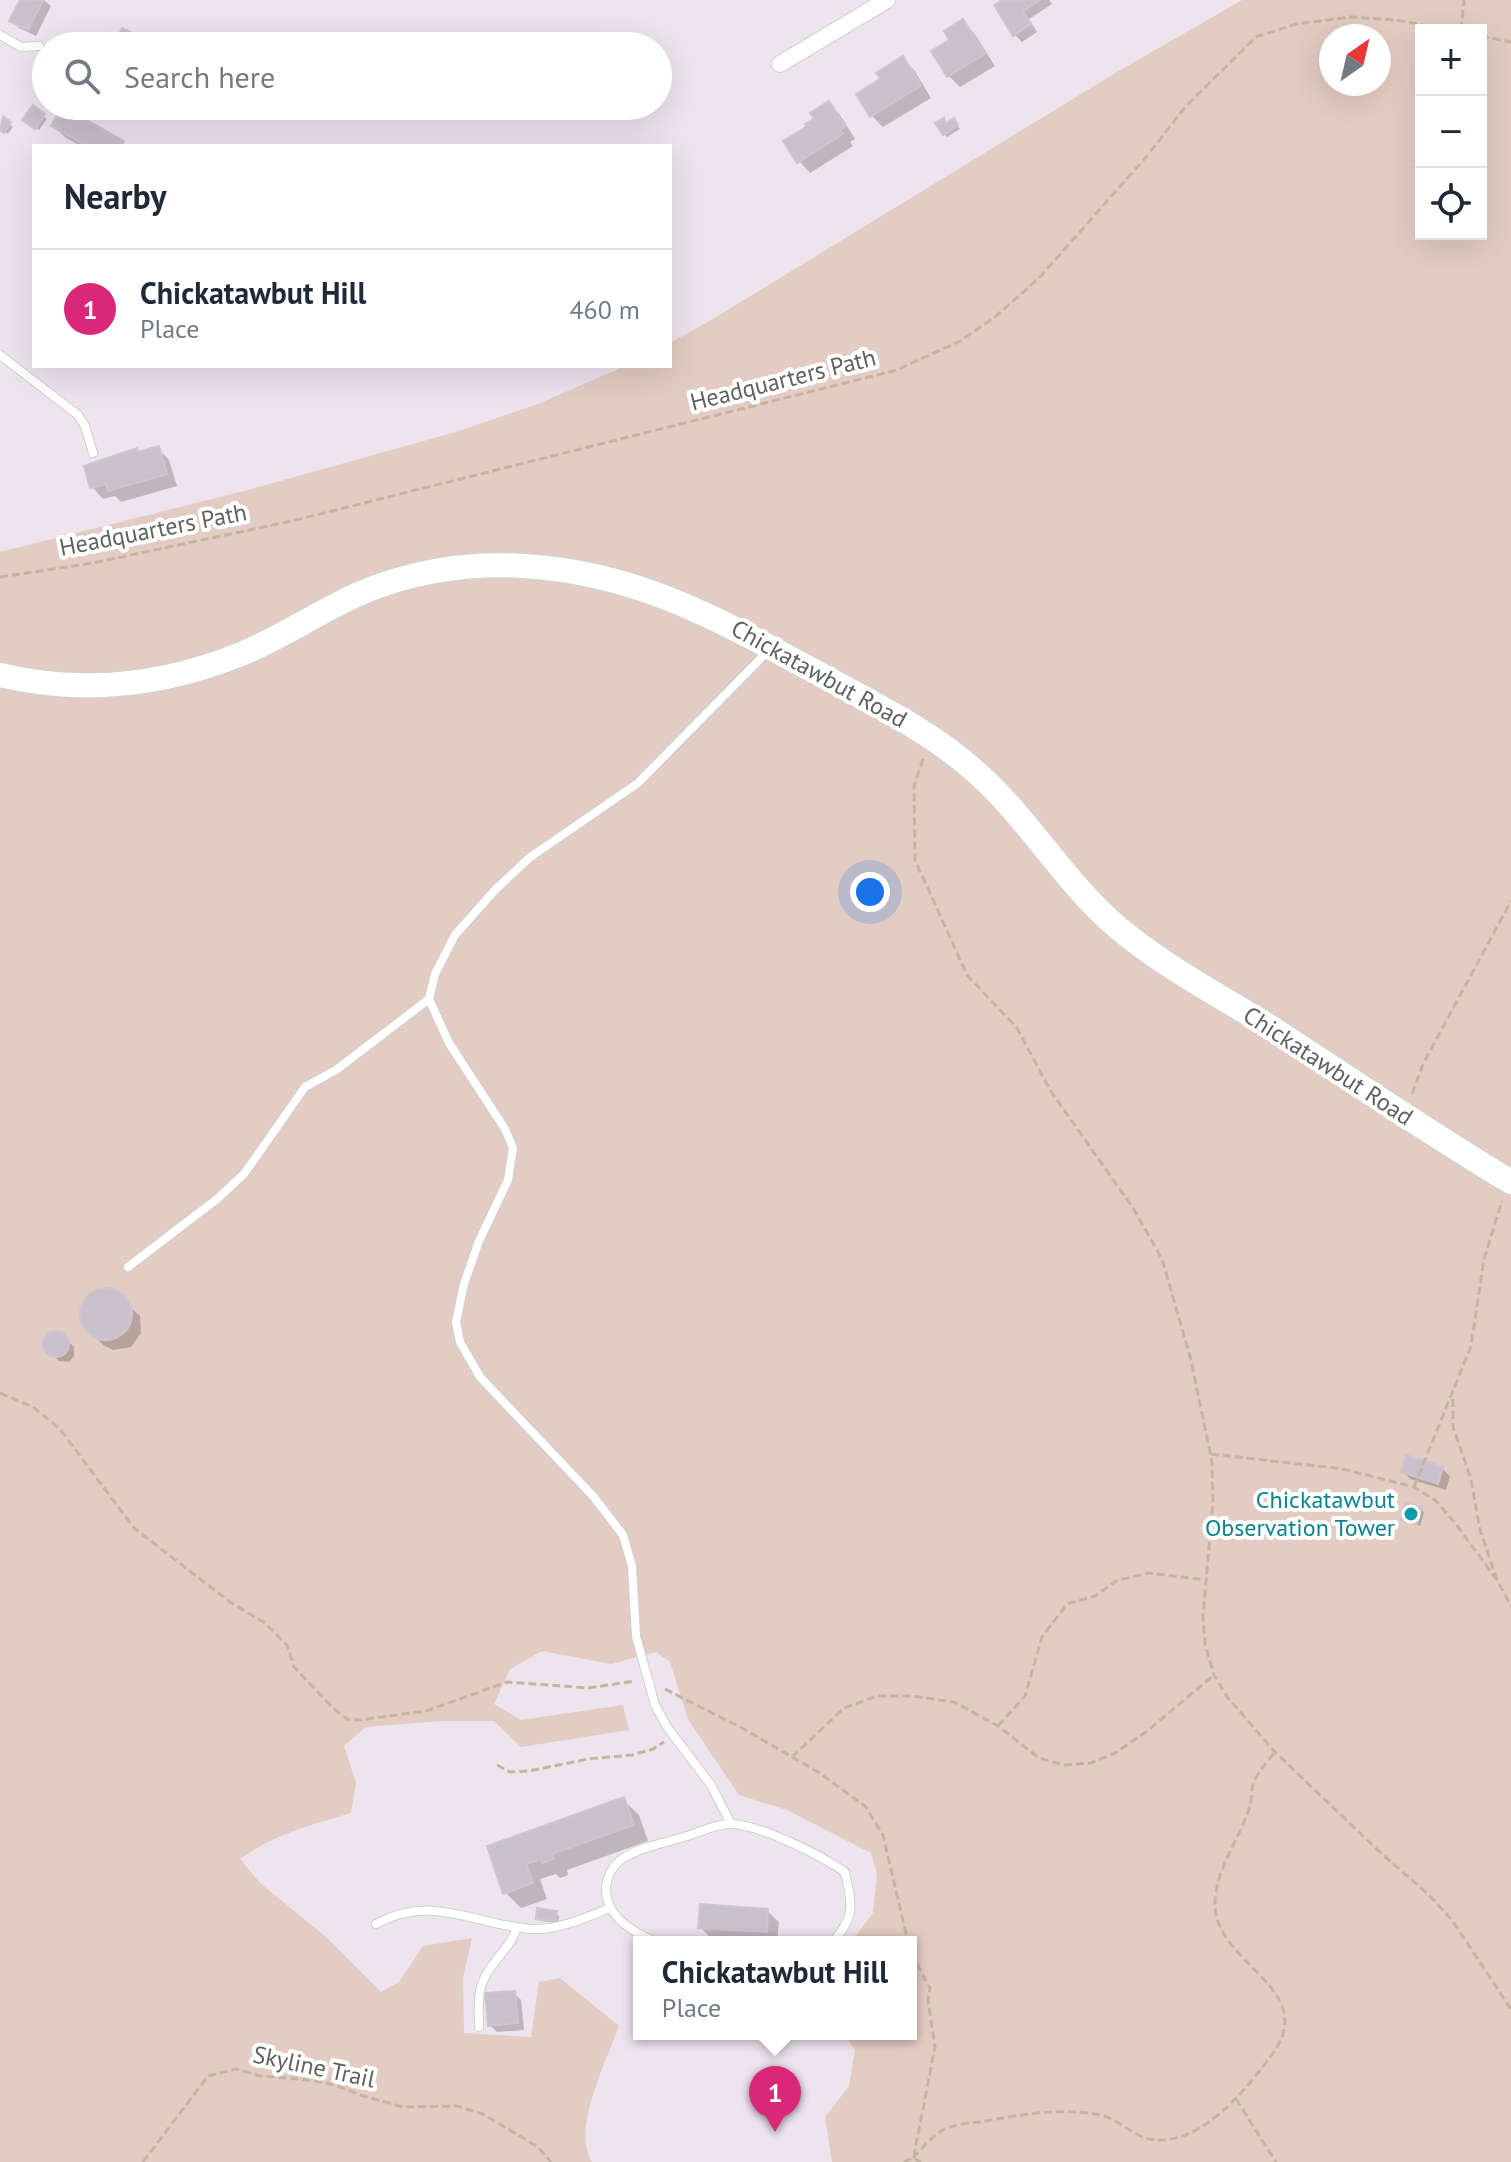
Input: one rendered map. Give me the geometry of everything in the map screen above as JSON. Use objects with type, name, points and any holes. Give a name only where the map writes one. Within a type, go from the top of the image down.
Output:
[{"type":"main road","name":"Chickatawbut Road","points":[[0,675],[54,684],[99,686],[186,673],[252,650],[351,598],[383,585],[434,572],[491,565],[551,568],[630,584],[694,608],[930,736],[995,790],[1069,878],[1118,928],[1159,958],[1511,1182]]},
{"type":"street","points":[[780,64],[887,0]]},
{"type":"lane","points":[[0,35],[21,47],[32,46]]},
{"type":"lane","points":[[0,355],[78,415],[85,426],[93,453]]},
{"type":"lane","points":[[731,1824],[711,1785],[655,1705],[636,1636],[632,1566],[623,1535],[593,1496],[480,1377],[460,1342],[456,1322],[464,1284],[475,1251],[508,1180],[513,1148],[505,1129],[449,1043],[429,999],[435,974],[448,947],[487,899],[529,858],[638,783],[771,648]]},
{"type":"lane","points":[[128,1267],[217,1199],[244,1174],[305,1087],[336,1070],[429,999]]},
{"type":"lane","points":[[645,1936],[625,1925],[610,1908],[606,1897],[613,1867],[643,1849],[731,1824],[809,1851],[845,1872],[852,1906],[848,1924],[838,1936]]},
{"type":"lane","points":[[376,1924],[397,1913],[428,1909],[536,1929],[563,1925],[610,1908]]},
{"type":"lane","points":[[479,2027],[481,1987],[487,1973],[511,1942],[517,1927]]},
{"type":"path","points":[[1462,24],[1464,0]]},
{"type":"path","name":"Headquarters Path","points":[[0,577],[93,563],[292,521],[897,370],[960,341],[995,317],[1039,278],[1147,156],[1186,106],[1256,37],[1296,24],[1352,17],[1418,24]]},
{"type":"path","points":[[1487,37],[1511,42]]},
{"type":"path","points":[[930,736],[914,786],[915,860],[967,975],[1017,1028],[1050,1090],[1133,1208],[1162,1259],[1191,1360],[1211,1454],[1213,1500],[1203,1617],[1205,1644],[1214,1675],[1228,1698],[1275,1752],[1452,1920],[1511,2009]]},
{"type":"path","points":[[1404,1116],[1423,1064],[1511,901]]},
{"type":"path","points":[[1414,1487],[1471,1346],[1484,1259],[1493,1224],[1511,1182]]},
{"type":"path","points":[[0,1393],[33,1407],[60,1429],[134,1528],[230,1602],[265,1623],[287,1645],[294,1667],[347,1719],[426,1711],[507,1682],[588,1688],[629,1680],[648,1682],[742,1728],[818,1772],[865,1806],[883,1835],[907,1936]]},
{"type":"path","points":[[1453,1395],[1453,1427],[1471,1479],[1480,1530],[1497,1580]]},
{"type":"path","points":[[1211,1454],[1343,1469],[1414,1487],[1436,1501],[1455,1523],[1497,1580],[1511,1606]]},
{"type":"path","points":[[998,1726],[1025,1696],[1042,1637],[1067,1604],[1095,1596],[1116,1581],[1148,1573],[1207,1580]]},
{"type":"path","points":[[791,1757],[844,1708],[877,1696],[912,1696],[954,1702],[998,1726],[1039,1758],[1064,1765],[1091,1763],[1115,1753],[1146,1732],[1214,1675]]},
{"type":"path","points":[[497,1765],[510,1772],[529,1771],[588,1759],[632,1755],[653,1749],[674,1736]]},
{"type":"path","points":[[904,2162],[949,2127],[1025,2114],[1086,2112],[1106,2116],[1145,2138],[1163,2141],[1191,2135],[1236,2099],[1275,2050],[1286,2027],[1283,2006],[1272,1988],[1232,1945],[1221,1927],[1215,1904],[1223,1863],[1250,1807],[1254,1781],[1275,1752]]},
{"type":"path","points":[[913,2158],[935,2047],[928,2000],[930,1988],[917,1964]]},
{"type":"path","name":"Skyline Trail","points":[[143,2162],[208,2076],[236,2069],[261,2076],[335,2085],[403,2107],[457,2106],[483,2114],[538,2147],[549,2162]]},
{"type":"path","points":[[1236,2099],[1276,2162]]},
{"type":"path","points":[[913,2158],[921,2162]]},
{"type":"shaded area","points":[[1242,0],[1511,0],[1511,2162],[832,2162],[825,2117],[849,2086],[855,2050],[848,2040],[917,2040],[917,1936],[856,1936],[873,1913],[877,1874],[871,1853],[787,1810],[739,1795],[688,1719],[670,1662],[656,1652],[611,1664],[542,1651],[510,1669],[494,1704],[521,1720],[623,1705],[629,1730],[521,1747],[494,1721],[440,1721],[366,1727],[344,1746],[356,1783],[351,1813],[280,1836],[240,1859],[260,1883],[326,1937],[381,1992],[399,1982],[423,1946],[472,1938],[463,1978],[464,2033],[531,2037],[539,1982],[560,1978],[619,2026],[588,2113],[587,2148],[592,2162],[0,2162],[0,552],[248,490],[456,432],[538,404],[620,368],[672,368],[672,342],[1117,72]]},
{"type":"building","points":[[20,0],[43,0],[28,30],[9,21]]},
{"type":"building","points":[[1002,0],[1040,0],[1023,11],[1031,24],[1013,36],[994,5]]},
{"type":"building","points":[[963,19],[985,54],[947,77],[931,51],[949,40],[944,31]]},
{"type":"building","points":[[903,56],[921,86],[870,117],[856,94],[880,79],[876,73]]},
{"type":"building","points":[[829,101],[845,126],[840,130],[843,134],[797,163],[783,141],[806,127],[805,124],[814,119],[810,113]]},
{"type":"building","points":[[32,106],[32,120],[41,120],[35,129],[22,120]]},
{"type":"building","points":[[3,116],[11,122],[4,133],[0,130]]},
{"type":"building","points":[[944,118],[946,123],[954,118],[958,125],[943,135],[935,123]]},
{"type":"building","points":[[54,120],[87,120],[124,141],[122,144],[83,144],[51,126]]},
{"type":"building","points":[[159,446],[167,474],[108,491],[106,484],[90,488],[84,466],[137,448],[138,452]]},
{"type":"building","points":[[106,1288],[124,1296],[132,1314],[124,1332],[106,1340],[88,1332],[80,1314],[88,1296]]},
{"type":"building","points":[[56,1331],[65,1335],[69,1344],[65,1353],[56,1357],[47,1353],[43,1344],[47,1335]]},
{"type":"building","points":[[1406,1455],[1443,1467],[1438,1484],[1401,1472]]},
{"type":"building","name":"Chickatawbut Observation Tower","points":[[1405,1503],[1422,1507],[1417,1524],[1401,1520]]},
{"type":"building","points":[[624,1797],[634,1825],[552,1854],[554,1859],[526,1864],[533,1883],[503,1894],[487,1846]]},
{"type":"building","points":[[700,1904],[768,1909],[767,1932],[698,1928]]},
{"type":"building","points":[[537,1908],[557,1911],[555,1921],[536,1919]]},
{"type":"building","points":[[515,1991],[518,2023],[488,2026],[485,1993]]},
{"type":"place","name":"Chickatawbut Observation Tower","points":[[1411,1514]]},
{"type":"place","name":"Chickatawbut Hill","points":[[775,2132]]}]
